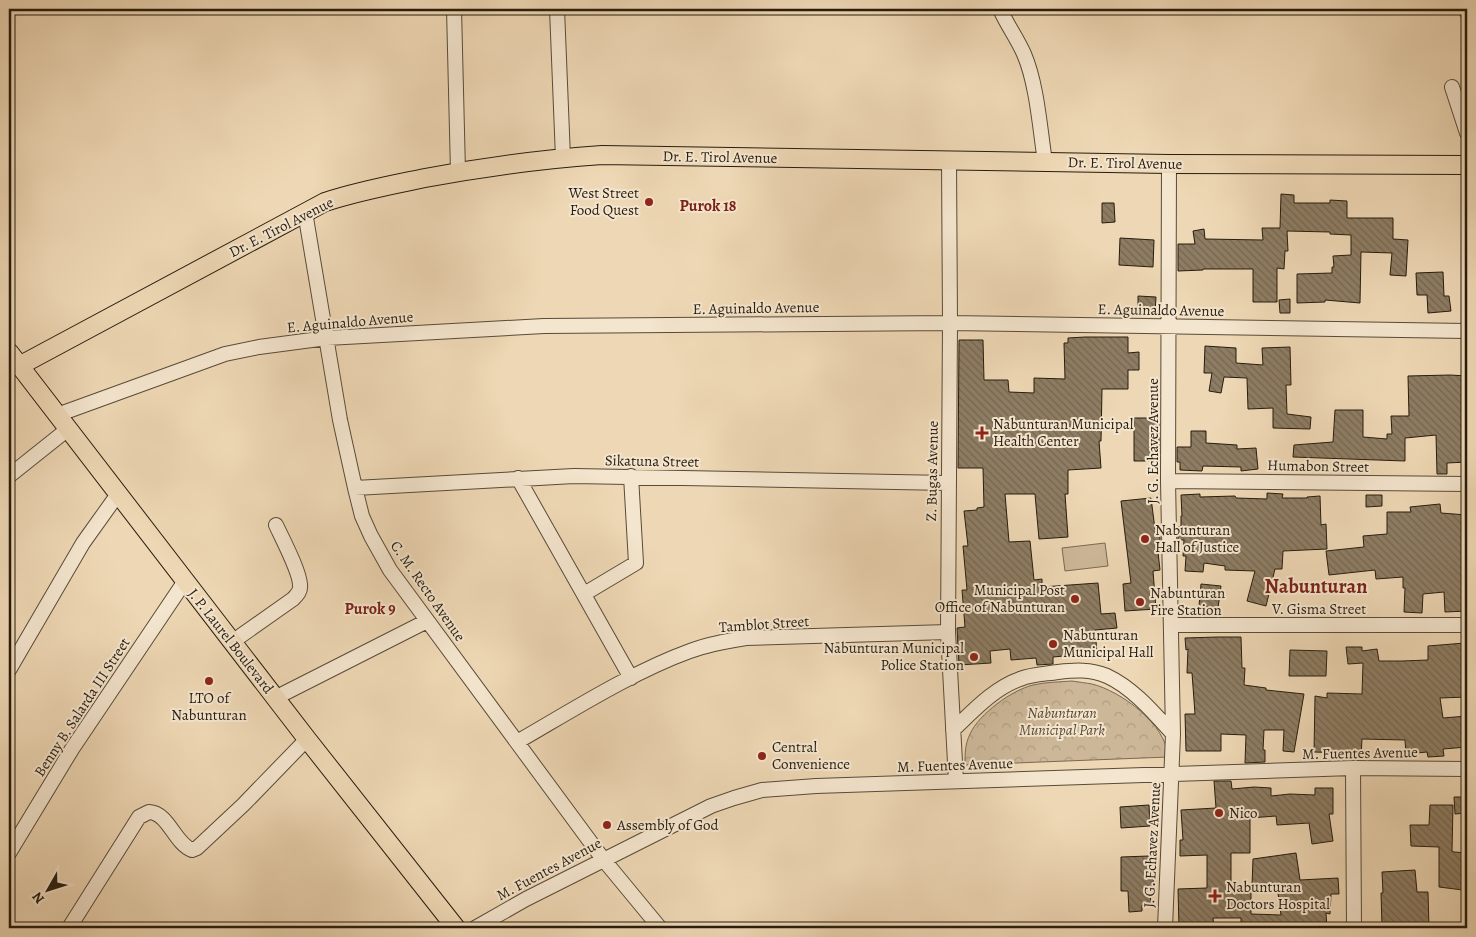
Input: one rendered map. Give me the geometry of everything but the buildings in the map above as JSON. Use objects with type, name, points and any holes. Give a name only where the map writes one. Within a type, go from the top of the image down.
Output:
[{"type":"main road","name":"Dr. E. Tirol Avenue","points":[[14,359],[325,202],[368,190],[458,172],[563,158],[602,155],[1169,164],[1467,165]]},
{"type":"main road","name":"J. P. Laurel Boulevard","points":[[14,359],[275,698],[456,928]]},
{"type":"street","points":[[454,9],[458,172]]},
{"type":"street","points":[[557,9],[563,158]]},
{"type":"street","points":[[1000,9],[1024,54],[1037,106],[1045,162]]},
{"type":"street","points":[[1452,87],[1467,133]]},
{"type":"street","name":"Z. Bugas Avenue","points":[[949,160],[948,632],[956,781]]},
{"type":"street","name":"J. G. Echavez Avenue","points":[[1164,928],[1173,734],[1168,481],[1169,164]]},
{"type":"street","name":"C. M. Recto Avenue","points":[[305,212],[340,420],[362,516],[371,536],[390,570],[604,859],[660,928]]},
{"type":"street","name":"E. Aguinaldo Avenue","points":[[57,415],[225,354],[259,347],[327,338],[544,326],[950,322],[1467,331]]},
{"type":"street","points":[[9,476],[68,429]]},
{"type":"street","name":"Sikatuna Street","points":[[355,488],[574,476],[948,483]]},
{"type":"street","points":[[584,594],[636,562],[631,476]]},
{"type":"street","points":[[518,478],[631,678]]},
{"type":"street","name":"Humabon Street","points":[[1168,481],[1467,484]]},
{"type":"street","points":[[9,670],[84,543],[118,494]]},
{"type":"street","points":[[232,642],[300,591],[298,576],[276,524]]},
{"type":"street","name":"Benny B. Salarda III Street","points":[[9,853],[72,748],[185,581]]},
{"type":"street","points":[[275,698],[427,620]]},
{"type":"street","name":"V. Gisma Street","points":[[1170,625],[1467,625]]},
{"type":"street","name":"Tamblot Street","points":[[517,742],[631,678],[690,650],[716,643],[746,638],[948,632]]},
{"type":"street","points":[[953,730],[975,708],[1008,684],[1034,675],[1078,670],[1094,671],[1108,676],[1122,685],[1156,715],[1173,734]]},
{"type":"street","points":[[69,928],[139,817],[149,812],[157,814],[184,845],[192,850],[243,804],[307,739]]},
{"type":"street","points":[[1353,768],[1354,928]]},
{"type":"street","name":"M. Fuentes Avenue","points":[[475,928],[501,912],[712,806],[762,790],[816,786],[1353,768],[1467,768]]},
{"type":"green space","points":[[1105,543],[1108,566],[1065,571],[1062,548]]},
{"type":"green space","name":"Nabunturan Municipal Park","points":[[1072,681],[1104,688],[1129,702],[1160,733],[1166,745],[1168,757],[965,765],[968,738],[974,726],[988,711],[1006,697],[1033,685]]},
{"type":"waterway","points":[[1458,9],[1467,24]]},
{"type":"place","name":"West Street Food Quest","points":[[649,202]]},
{"type":"place","name":"Nabunturan Municipal Health Center","points":[[982,433]]},
{"type":"place","name":"Nabunturan Hall of Justice","points":[[1145,539]]},
{"type":"place","name":"Municipal Post Office of Nabunturan","points":[[1075,599]]},
{"type":"place","name":"Nabunturan Fire Station","points":[[1140,602]]},
{"type":"place","name":"Nabunturan Municipal Hall","points":[[1053,644]]},
{"type":"place","name":"Nabunturan Municipal Police Station","points":[[974,657]]},
{"type":"place","name":"LTO of Nabunturan","points":[[209,681]]},
{"type":"place","name":"Central Convenience","points":[[762,756]]},
{"type":"place","name":"Nico","points":[[1219,813]]},
{"type":"place","name":"Assembly of God","points":[[607,825]]},
{"type":"place","name":"Nabunturan Doctors Hospital","points":[[1215,896]]},
{"type":"district","name":"Purok 18","points":[[708,205]]},
{"type":"district","name":"Nabunturan","points":[[1316,586]]},
{"type":"district","name":"Purok 9","points":[[370,608]]}]
